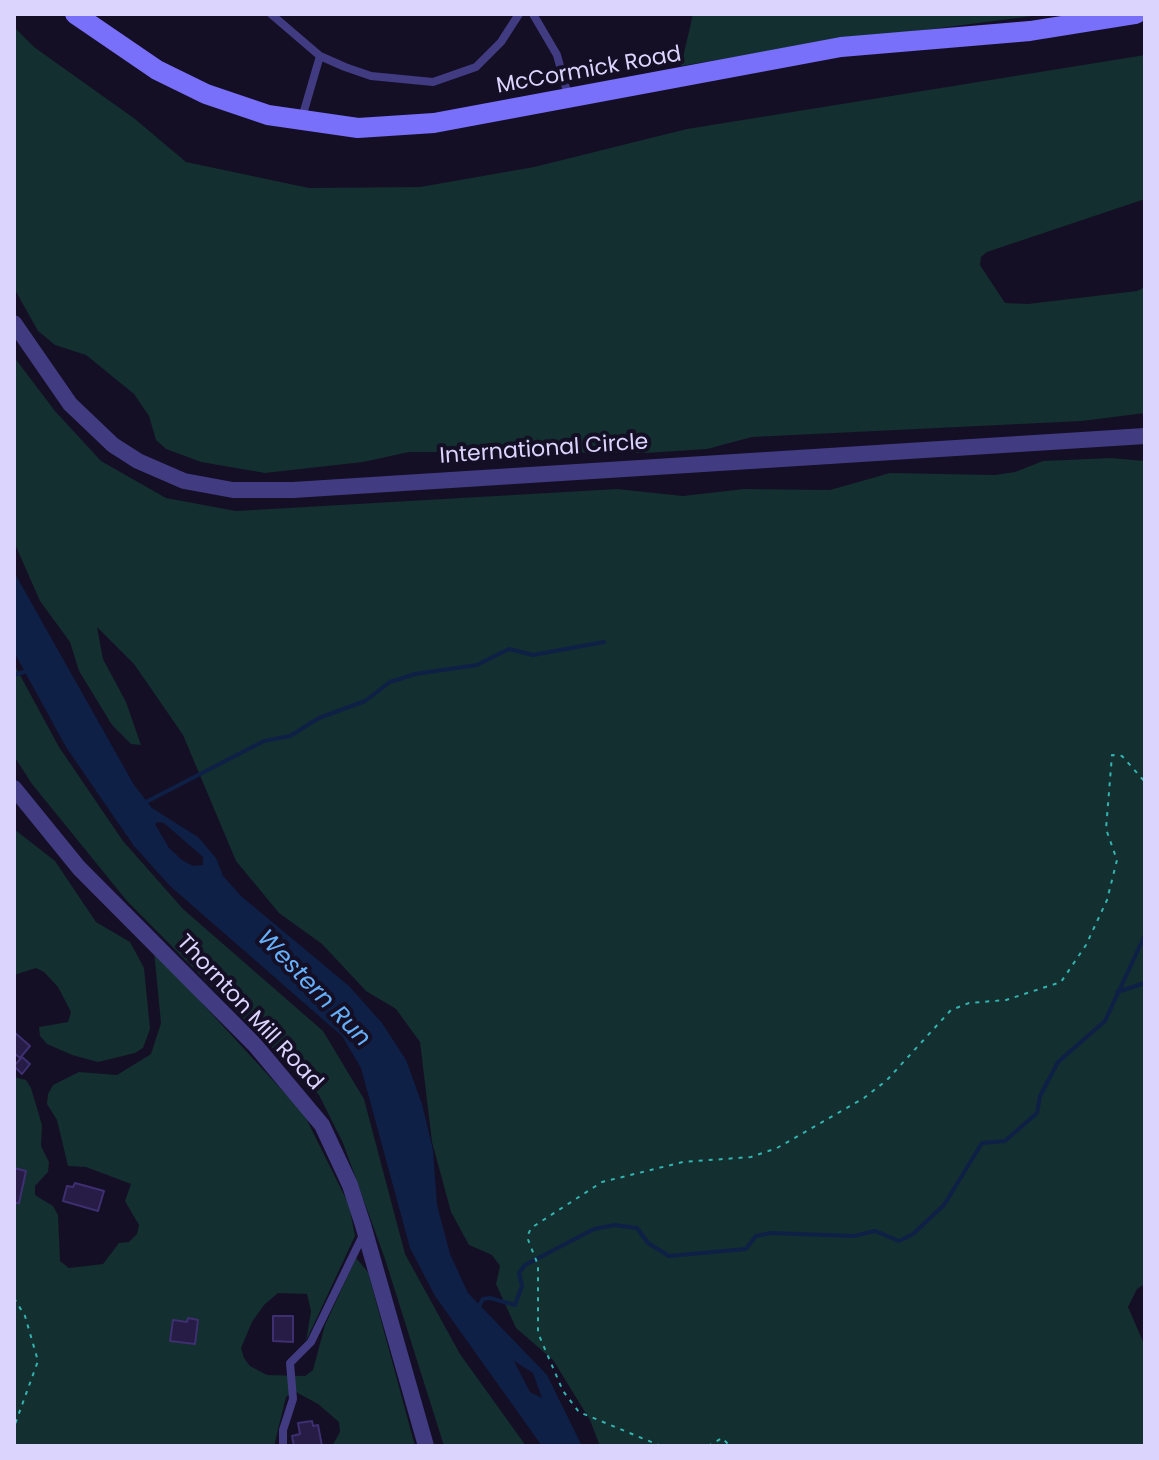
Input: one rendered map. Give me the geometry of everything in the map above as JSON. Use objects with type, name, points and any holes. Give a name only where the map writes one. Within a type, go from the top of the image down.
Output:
[{"type":"main road","name":"McCormick Road","points":[[75,14],[134,56],[187,86],[237,106],[300,122],[358,128],[394,127],[569,99],[841,47],[1030,31],[1136,14]]},
{"type":"street","name":"International Circle","points":[[14,323],[70,404],[113,445],[138,461],[184,481],[233,490],[293,490],[1145,436]]},
{"type":"street","name":"Thornton Mill Road","points":[[14,788],[79,868],[296,1091],[322,1125],[337,1154],[365,1232],[426,1446]]},
{"type":"lane","points":[[271,14],[320,56],[371,76],[433,82],[476,67],[501,42],[519,14]]},
{"type":"lane","points":[[533,14],[557,55],[569,99]]},
{"type":"lane","points":[[300,122],[320,56]]},
{"type":"lane","points":[[283,1446],[283,1430],[293,1399],[290,1363],[311,1342],[365,1232]]},
{"type":"path","points":[[661,1446],[579,1412],[563,1391],[538,1333],[538,1265],[527,1237],[531,1228],[602,1182],[683,1162],[751,1157],[777,1148],[864,1098],[887,1080],[951,1010],[969,1003],[1006,1000],[1061,982],[1086,945],[1107,900],[1117,860],[1106,829],[1112,755],[1122,756],[1145,782]]},
{"type":"path","points":[[14,1298],[25,1316],[38,1361],[14,1427]]},
{"type":"path","points":[[708,1446],[722,1438],[730,1446]]},
{"type":"green space","points":[[693,14],[1048,14],[794,47],[681,66]]},
{"type":"green space","points":[[14,27],[34,47],[135,119],[186,162],[309,188],[420,187],[534,167],[687,129],[1145,55],[1145,199],[987,252],[981,257],[980,265],[1005,303],[1028,304],[1137,291],[1145,287],[1145,413],[1082,421],[752,437],[707,449],[646,453],[409,452],[363,462],[265,473],[201,462],[166,449],[156,440],[149,416],[134,394],[86,355],[55,345],[38,331],[14,288]]},
{"type":"green space","points":[[14,357],[55,411],[101,461],[166,498],[236,511],[617,489],[683,496],[744,489],[830,490],[890,473],[995,475],[1015,472],[1043,461],[1111,458],[1145,461],[1145,1284],[1137,1289],[1128,1307],[1145,1346],[1145,1446],[600,1446],[590,1420],[553,1360],[516,1328],[496,1284],[500,1266],[492,1255],[469,1245],[451,1212],[432,1142],[420,1042],[396,1009],[366,991],[322,944],[279,913],[236,861],[183,735],[134,664],[97,627],[103,659],[126,702],[141,745],[131,744],[112,725],[79,671],[70,642],[40,601],[14,542]]},
{"type":"green space","points":[[14,664],[59,747],[123,841],[183,909],[323,1031],[364,1099],[405,1254],[460,1354],[526,1446],[444,1446],[385,1259],[343,1143],[319,1095],[127,901],[32,784],[14,756]]},
{"type":"green space","points":[[14,829],[55,861],[96,922],[130,942],[144,968],[150,1029],[143,1048],[135,1053],[98,1062],[47,1044],[40,1036],[39,1027],[68,1022],[71,1012],[58,987],[44,972],[36,968],[14,975]]},
{"type":"green space","points":[[154,951],[304,1114],[349,1205],[355,1236],[306,1341],[311,1311],[307,1294],[278,1293],[264,1305],[252,1322],[241,1348],[244,1358],[250,1366],[267,1375],[305,1376],[313,1370],[325,1325],[356,1258],[368,1272],[415,1446],[332,1446],[340,1432],[339,1422],[318,1404],[294,1391],[286,1397],[274,1446],[14,1446],[14,1077],[26,1080],[31,1088],[42,1125],[41,1146],[49,1162],[48,1172],[35,1186],[35,1195],[53,1206],[58,1215],[60,1261],[69,1268],[103,1264],[119,1243],[129,1242],[137,1234],[139,1225],[125,1201],[131,1184],[86,1167],[68,1166],[57,1120],[47,1104],[48,1094],[53,1085],[79,1072],[117,1075],[151,1054],[161,1023]]},
{"type":"water","name":"Western Run","points":[[14,572],[134,785],[152,808],[198,837],[216,858],[223,876],[241,896],[349,986],[382,1023],[406,1060],[422,1104],[433,1150],[437,1205],[450,1254],[468,1293],[547,1375],[582,1446],[542,1446],[435,1296],[410,1248],[361,1068],[342,1036],[170,886],[134,846],[66,747],[14,652]],"holes":[[[164,823],[203,857],[203,865],[193,866],[169,848],[155,824]],[[514,1361],[533,1373],[542,1398],[530,1392]]]},
{"type":"building","points":[[14,1032],[30,1046],[20,1058],[14,1053]]},
{"type":"building","points":[[22,1057],[30,1064],[22,1074],[14,1066]]},
{"type":"building","points":[[14,1168],[26,1171],[19,1203],[14,1203]]},
{"type":"building","points":[[75,1183],[104,1191],[98,1211],[63,1201],[67,1186],[73,1187]]},
{"type":"building","points":[[273,1316],[293,1316],[293,1342],[273,1341]]},
{"type":"building","points":[[188,1318],[198,1320],[195,1344],[170,1341],[173,1320],[187,1322]]},
{"type":"building","points":[[312,1421],[313,1426],[318,1425],[322,1446],[294,1446],[292,1436],[300,1434],[298,1423]]},
{"type":"waterway","points":[[144,803],[264,741],[290,736],[319,718],[365,701],[390,682],[415,674],[477,665],[509,649],[533,655],[604,642]]},
{"type":"waterway","points":[[14,675],[27,671]]},
{"type":"waterway","points":[[478,1308],[483,1299],[490,1298],[515,1305],[522,1286],[519,1273],[525,1265],[594,1229],[615,1225],[637,1228],[648,1243],[669,1256],[746,1249],[756,1236],[771,1233],[854,1236],[875,1231],[899,1241],[913,1234],[944,1205],[982,1143],[1005,1141],[1037,1113],[1040,1096],[1058,1062],[1105,1021],[1145,935]]},
{"type":"waterway","points":[[1117,992],[1145,983]]}]
